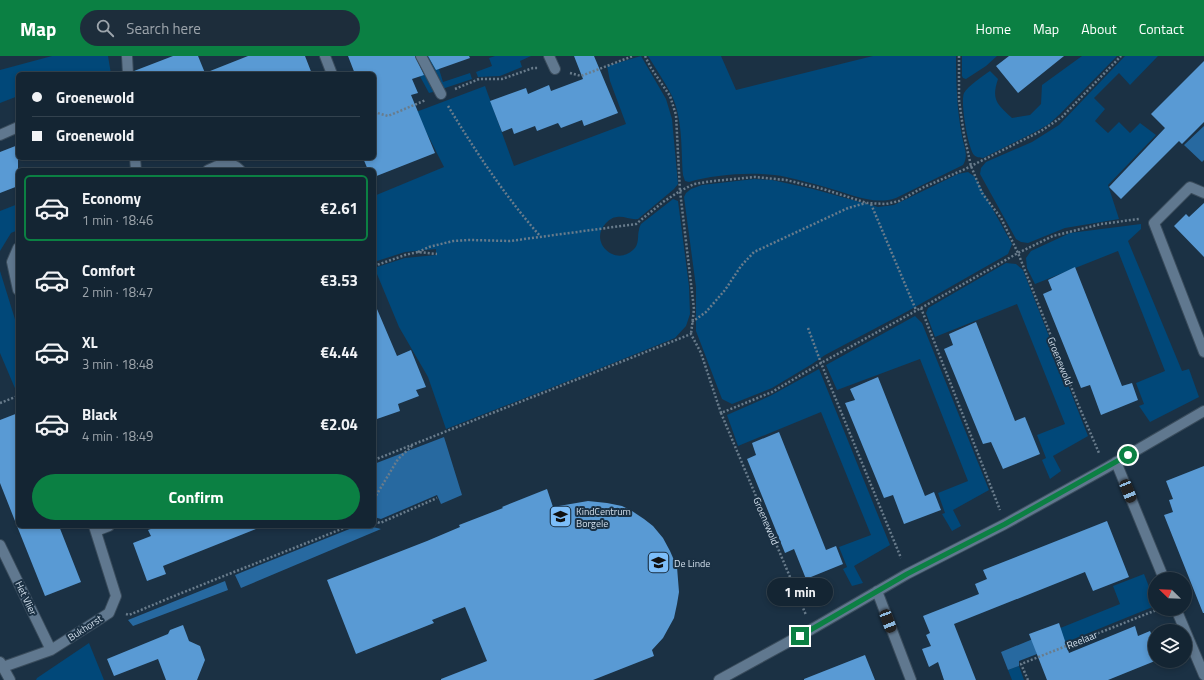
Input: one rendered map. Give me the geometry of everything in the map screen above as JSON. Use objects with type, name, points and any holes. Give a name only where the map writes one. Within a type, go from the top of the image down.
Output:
[{"type":"street","points":[[127,56],[128,72]]},
{"type":"street","points":[[324,56],[331,72]]},
{"type":"street","points":[[421,56],[441,94]]},
{"type":"street","points":[[549,56],[555,69]]},
{"type":"street","points":[[0,135],[16,128]]},
{"type":"street","points":[[213,168],[224,163],[236,166],[238,168]]},
{"type":"street","points":[[1204,192],[1190,187],[1154,223],[1204,352]]},
{"type":"street","points":[[16,253],[12,262],[16,281]]},
{"type":"street","points":[[719,680],[812,629],[907,574],[1005,524],[1106,468],[1204,411]]},
{"type":"street","points":[[1116,462],[1161,572]]},
{"type":"street","points":[[95,529],[116,596],[112,606]]},
{"type":"street","name":"Het Vlier","points":[[0,545],[51,650]]},
{"type":"street","points":[[877,591],[911,680]]},
{"type":"street","name":"Bukhorst","points":[[1,664],[51,650],[110,612],[112,606]]},
{"type":"street","points":[[1179,616],[1204,675]]},
{"type":"street","points":[[1,664],[10,680]]},
{"type":"path","points":[[376,113],[388,116],[479,79],[502,79],[533,68],[555,69],[581,76],[633,56]]},
{"type":"path","points":[[376,459],[691,334],[694,309],[680,192],[676,115],[670,96],[651,68],[645,56]]},
{"type":"path","name":"Groenewold","points":[[959,56],[959,100],[964,135],[971,166],[982,193],[1001,218],[1018,253],[1078,404],[1106,468]]},
{"type":"path","points":[[692,322],[706,312],[725,290],[741,266],[754,252],[848,208],[867,203],[886,204],[899,201],[924,187],[971,166],[1040,131],[1062,117],[1121,56]]},
{"type":"path","points":[[441,94],[470,142],[490,171],[524,218],[540,237]]},
{"type":"path","points":[[376,265],[418,252],[429,246],[453,241],[510,241],[636,224],[663,202],[694,184],[714,181],[755,177],[786,180],[823,189],[867,203]]},
{"type":"path","points":[[871,203],[916,310]]},
{"type":"path","points":[[721,413],[772,392],[820,363],[1018,253],[1053,236],[1101,224],[1147,218],[1154,223]]},
{"type":"path","points":[[418,252],[437,254]]},
{"type":"path","points":[[921,308],[1005,524]]},
{"type":"path","points":[[808,328],[820,363],[907,574]]},
{"type":"path","name":"Groenewold","points":[[691,334],[700,353],[721,413],[812,629]]},
{"type":"path","points":[[0,403],[16,397]]},
{"type":"path","points":[[376,496],[398,459],[416,444]]},
{"type":"path","points":[[376,522],[380,523],[437,498]]},
{"type":"path","points":[[112,606],[129,615],[344,528]]},
{"type":"path","name":"Reelaar","points":[[1028,680],[1022,664],[1148,613]]},
{"type":"shaded area","points":[[52,56],[108,56],[111,72],[16,72],[16,97],[0,103],[0,70]]},
{"type":"shaded area","points":[[409,56],[418,56],[437,91],[429,93]]},
{"type":"shaded area","points":[[425,56],[435,56],[443,82],[470,73],[472,79],[442,89]]},
{"type":"shaded area","points":[[495,56],[531,56],[520,61],[522,67],[500,76],[478,77],[476,72],[492,66],[489,58]]},
{"type":"shaded area","points":[[641,56],[666,99],[672,119],[678,184],[638,219],[620,217],[610,220],[601,230],[600,238],[606,250],[612,254],[619,256],[626,254],[633,250],[637,245],[639,228],[641,224],[673,199],[678,201],[689,286],[690,314],[686,326],[675,338],[446,429],[428,377],[399,327],[376,274],[376,267],[405,258],[436,255],[436,249],[405,252],[376,261],[376,195],[444,167],[416,112],[485,86],[514,166],[626,124],[610,81],[607,66]]},
{"type":"shaded area","points":[[648,56],[721,56],[736,90],[873,56],[956,56],[958,106],[966,158],[963,165],[896,198],[887,200],[869,200],[860,198],[810,183],[775,175],[738,174],[712,177],[689,182],[685,181],[683,175],[680,125],[676,105]]},
{"type":"shaded area","points":[[962,56],[997,56],[986,66],[966,79],[962,76]]},
{"type":"shaded area","points":[[1082,56],[1117,56],[1049,124],[983,158],[974,155],[969,144],[963,106],[964,93],[969,87],[990,71],[998,79],[995,97],[1002,109],[1012,118],[1030,115],[1041,104],[1042,85]]},
{"type":"shaded area","points":[[1125,56],[1158,56],[1130,85],[1119,73],[1094,98],[1105,109],[1095,121],[1108,133],[1119,122],[1130,133],[1140,123],[1156,135],[1108,185],[1119,219],[1065,228],[1028,243],[1021,242],[1016,239],[980,174],[981,168],[986,162],[1032,142],[1059,125]]},
{"type":"shaded area","points":[[1204,126],[1204,160],[1202,162],[1184,145]]},
{"type":"shaded area","points":[[968,172],[975,177],[1012,244],[1008,254],[908,311],[825,355],[772,388],[732,404],[722,399],[696,331],[696,287],[684,197],[686,193],[691,189],[702,185],[754,179],[772,180],[813,189],[878,207],[894,205],[958,174]]},
{"type":"shaded area","points":[[16,205],[16,231],[11,233],[0,251],[0,211]]},
{"type":"shaded area","points":[[1141,224],[1141,229],[1128,241],[1182,371],[1189,369],[1199,397],[1150,422],[1139,406],[1144,404],[1136,383],[1165,371],[1118,251],[1035,284],[1027,268],[1026,258],[1031,251],[1070,233]]},
{"type":"shaded area","points":[[1006,263],[1016,264],[1023,270],[1088,436],[1053,456],[1061,471],[1050,479],[1042,460],[1046,458],[1037,435],[1065,424],[1017,304],[935,337],[926,313],[928,308]]},
{"type":"shaded area","points":[[0,271],[16,323],[16,391],[0,353]]},
{"type":"shaded area","points":[[915,316],[922,323],[989,490],[953,510],[961,526],[952,531],[942,514],[945,513],[938,493],[968,481],[920,359],[837,390],[826,365]]},
{"type":"shaded area","points":[[819,369],[890,545],[854,566],[863,583],[852,586],[843,569],[847,567],[839,547],[871,535],[821,412],[738,446],[727,415],[770,396]]},
{"type":"shaded area","points":[[444,437],[462,495],[441,504],[437,495],[381,519],[376,518],[376,463]]},
{"type":"shaded area","points":[[352,528],[381,529],[241,588],[235,575]]},
{"type":"shaded area","points":[[1144,574],[1148,584],[1148,609],[1037,654],[1033,639],[1120,604],[1113,586]]},
{"type":"shaded area","points":[[225,581],[228,590],[133,626],[128,620]]},
{"type":"shaded area","points":[[1033,639],[1037,654],[1019,661],[1019,666],[1008,670],[1001,652]]},
{"type":"shaded area","points":[[89,643],[104,680],[36,680],[37,678]]},
{"type":"shaded area","points":[[1019,666],[1024,680],[1012,680],[1008,670]]},
{"type":"building","points":[[173,56],[198,56],[205,72],[134,72]]},
{"type":"building","points":[[248,56],[305,56],[311,72],[208,72]]},
{"type":"building","points":[[348,56],[415,56],[424,75],[412,79],[418,93],[411,95],[435,153],[376,176],[376,168],[367,168],[364,160],[376,160],[376,72],[354,72]]},
{"type":"building","points":[[428,56],[469,56],[470,58],[436,70]]},
{"type":"building","points":[[574,56],[594,56],[618,113],[584,126],[582,120],[561,128],[558,123],[537,131],[535,126],[514,134],[512,128],[502,132],[490,101],[526,88],[528,94],[549,85],[551,91],[583,79]]},
{"type":"building","points":[[1009,56],[1064,56],[1018,93],[996,66]]},
{"type":"building","points":[[1204,61],[1204,122],[1182,144],[1179,141],[1121,199],[1109,187],[1165,128],[1151,114]]},
{"type":"building","points":[[16,146],[16,160],[18,160],[18,168],[16,168],[16,187],[0,193],[0,152]]},
{"type":"building","points":[[1204,203],[1204,257],[1174,226],[1186,214],[1189,217]]},
{"type":"building","points":[[1075,267],[1122,386],[1132,383],[1138,400],[1101,415],[1090,385],[1081,388],[1043,294],[1052,290],[1048,280]]},
{"type":"building","points":[[376,307],[397,356],[411,350],[426,387],[416,390],[419,396],[398,404],[400,411],[376,419]]},
{"type":"building","points":[[976,322],[1015,421],[1025,417],[1040,454],[1003,469],[991,442],[983,444],[944,349],[953,345],[949,334]]},
{"type":"building","points":[[878,377],[925,496],[934,492],[941,510],[904,524],[893,495],[884,498],[845,403],[855,400],[850,389]]},
{"type":"building","points":[[16,414],[16,523],[0,483],[0,420]]},
{"type":"building","points":[[779,432],[826,550],[836,546],[843,564],[806,579],[794,549],[785,553],[747,459],[756,455],[752,443]]},
{"type":"building","points":[[1204,466],[1204,613],[1192,585],[1192,572],[1187,572],[1164,515],[1173,512],[1169,500],[1173,499],[1166,481]]},
{"type":"building","points":[[547,489],[553,507],[588,501],[622,506],[632,511],[653,526],[663,538],[677,567],[679,592],[674,618],[663,638],[652,650],[654,656],[593,680],[441,680],[487,661],[465,607],[432,620],[434,623],[356,654],[327,580],[427,541],[460,527],[459,525]]},
{"type":"building","points":[[1107,521],[1129,577],[1093,591],[1085,572],[954,624],[976,680],[944,680],[938,662],[929,667],[922,649],[931,646],[926,635],[930,633],[923,616],[979,594],[975,584],[987,579],[983,570]]},
{"type":"building","points":[[18,528],[60,528],[81,582],[45,596]]},
{"type":"building","points":[[154,528],[258,528],[163,566],[166,574],[147,581],[133,543],[151,536],[148,530]]},
{"type":"building","points":[[1059,623],[1069,653],[1135,626],[1138,636],[1148,632],[1148,664],[1108,680],[1047,680],[1029,634]]},
{"type":"building","points":[[183,625],[189,641],[200,646],[205,660],[197,680],[166,680],[158,659],[114,676],[107,659],[168,634],[170,630]]},
{"type":"building","points":[[865,655],[875,680],[804,680],[804,679]]},
{"type":"place","name":"KindCentrum Borgele","points":[[561,517]]},
{"type":"place","name":"De Linde","points":[[658,563]]},
{"type":"route","points":[[800,636],[907,574],[1005,524],[1128,455]]}]
